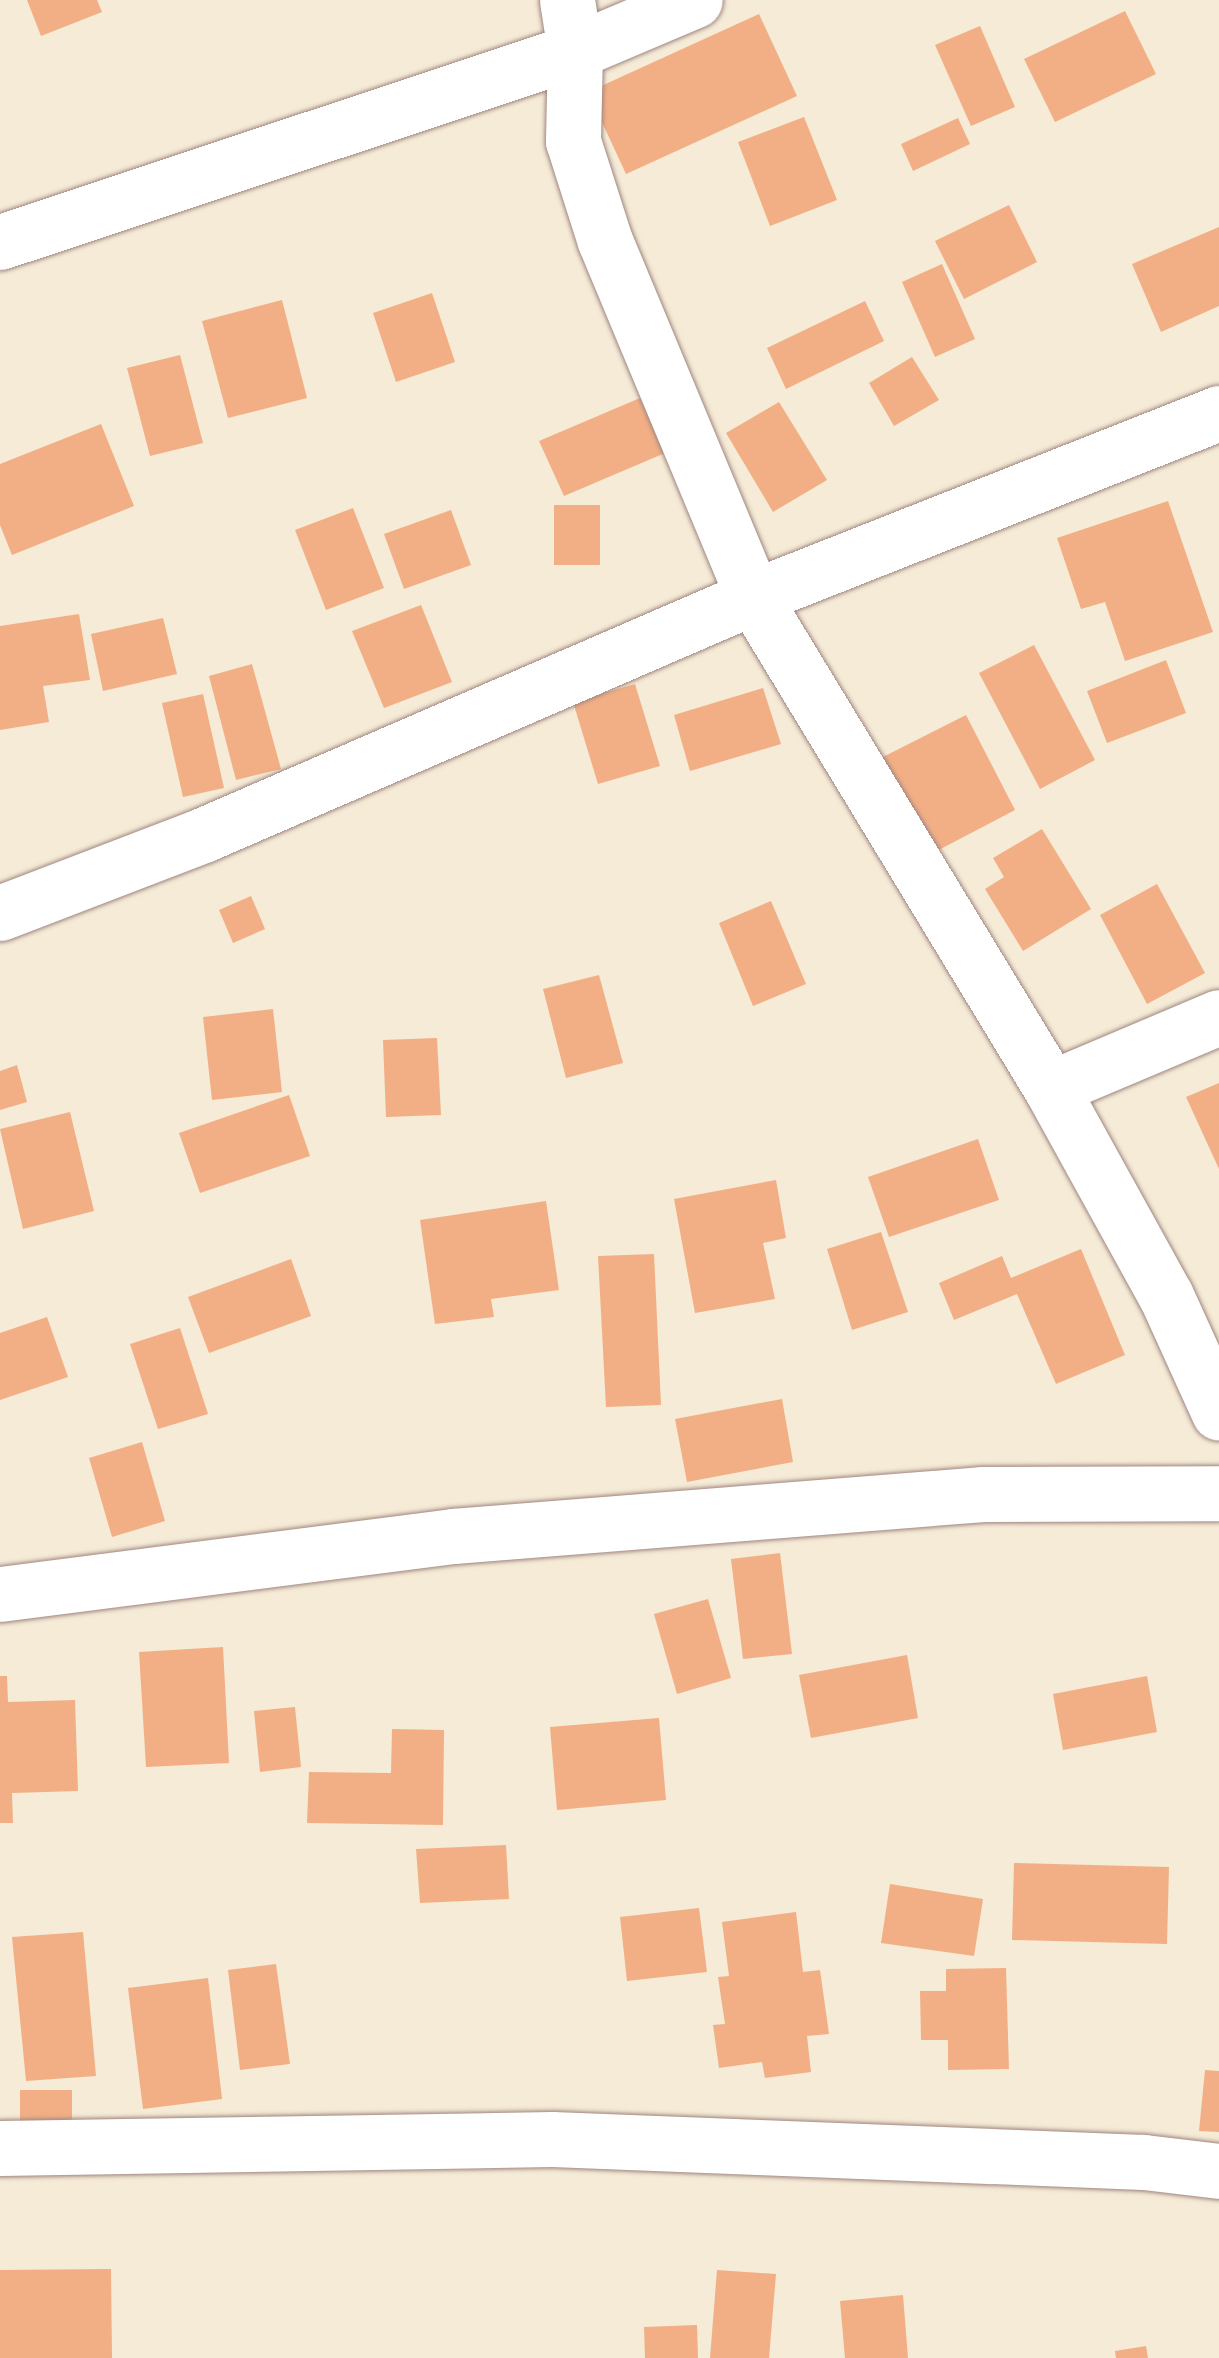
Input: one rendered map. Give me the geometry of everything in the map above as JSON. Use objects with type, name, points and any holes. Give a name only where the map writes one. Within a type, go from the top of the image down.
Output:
[{"type":"street","points":[[0,242],[571,25],[696,0]]},
{"type":"street","points":[[571,25],[572,141],[605,241],[754,597],[1051,1088],[1166,1296],[1219,1413]]},
{"type":"street","points":[[0,912],[203,835],[754,597],[1219,412]]},
{"type":"street","points":[[1051,1088],[1219,1017]]},
{"type":"street","points":[[0,1594],[453,1536],[983,1494],[1219,1493]]},
{"type":"street","points":[[0,2148],[552,2139],[1144,2162],[1219,2171]]},
{"type":"building","points":[[27,0],[97,0],[102,12],[41,36]]},
{"type":"building","points":[[1125,11],[1156,74],[1055,122],[1024,59]]},
{"type":"building","points":[[759,14],[797,96],[626,174],[588,92]]},
{"type":"building","points":[[980,26],[1015,107],[971,126],[935,45]]},
{"type":"building","points":[[804,117],[837,200],[770,226],[738,142]]},
{"type":"building","points":[[958,118],[970,144],[913,171],[901,144]]},
{"type":"building","points":[[1009,205],[1037,262],[964,299],[935,241]]},
{"type":"building","points":[[1219,227],[1219,306],[1161,332],[1132,264]]},
{"type":"building","points":[[942,264],[975,339],[935,357],[902,282]]},
{"type":"building","points":[[432,293],[455,362],[396,382],[373,313]]},
{"type":"building","points":[[282,300],[307,398],[228,418],[202,321]]},
{"type":"building","points":[[865,301],[884,341],[786,389],[767,348]]},
{"type":"building","points":[[180,355],[203,443],[150,456],[127,368]]},
{"type":"building","points":[[912,357],[939,400],[894,426],[869,383]]},
{"type":"building","points":[[640,398],[665,453],[564,496],[539,441]]},
{"type":"building","points":[[779,402],[827,480],[773,512],[726,433]]},
{"type":"building","points":[[101,424],[134,506],[12,555],[0,525],[0,464]]},
{"type":"building","points":[[1168,501],[1213,632],[1125,661],[1105,602],[1081,609],[1057,538]]},
{"type":"building","points":[[554,505],[600,505],[600,565],[554,565]]},
{"type":"building","points":[[353,508],[384,588],[326,610],[295,530]]},
{"type":"building","points":[[451,510],[471,565],[404,589],[384,534]]},
{"type":"building","points":[[421,605],[452,682],[384,708],[352,631]]},
{"type":"building","points":[[79,614],[90,680],[43,686],[49,722],[0,730],[0,626]]},
{"type":"building","points":[[163,618],[177,674],[103,691],[91,634]]},
{"type":"building","points":[[1034,645],[1095,760],[1040,789],[979,673]]},
{"type":"building","points":[[1166,660],[1186,713],[1107,743],[1087,691]]},
{"type":"building","points":[[252,664],[281,769],[236,780],[209,676]]},
{"type":"building","points":[[635,684],[660,766],[598,784],[573,702]]},
{"type":"building","points":[[763,688],[781,744],[690,771],[674,715]]},
{"type":"building","points":[[203,694],[224,788],[183,797],[162,703]]},
{"type":"building","points":[[966,715],[1015,810],[931,854],[881,758]]},
{"type":"building","points":[[1042,829],[1091,909],[1023,951],[985,889],[1004,877],[993,858]]},
{"type":"building","points":[[1157,884],[1205,973],[1147,1004],[1100,915]]},
{"type":"building","points":[[251,896],[265,929],[233,943],[219,910]]},
{"type":"building","points":[[771,901],[806,984],[753,1006],[719,923]]},
{"type":"building","points":[[599,975],[623,1063],[566,1078],[543,989]]},
{"type":"building","points":[[273,1009],[282,1092],[212,1100],[203,1017]]},
{"type":"building","points":[[437,1038],[441,1115],[386,1117],[383,1040]]},
{"type":"building","points":[[17,1065],[27,1102],[0,1110],[0,1071]]},
{"type":"building","points":[[1219,1083],[1219,1169],[1186,1097]]},
{"type":"building","points":[[289,1095],[310,1156],[200,1193],[179,1133]]},
{"type":"building","points":[[70,1112],[94,1211],[23,1229],[0,1129]]},
{"type":"building","points":[[978,1139],[999,1200],[889,1237],[868,1177]]},
{"type":"building","points":[[776,1180],[786,1238],[763,1243],[775,1299],[695,1313],[674,1199]]},
{"type":"building","points":[[546,1201],[559,1290],[491,1299],[494,1317],[435,1324],[420,1220]]},
{"type":"building","points":[[881,1232],[908,1312],[852,1330],[827,1249]]},
{"type":"building","points":[[1081,1249],[1125,1355],[1056,1384],[1017,1294],[954,1320],[939,1283],[1002,1256],[1011,1278]]},
{"type":"building","points":[[654,1254],[661,1405],[606,1407],[598,1256]]},
{"type":"building","points":[[291,1259],[311,1316],[209,1353],[188,1297]]},
{"type":"building","points":[[47,1317],[68,1377],[0,1400],[0,1333]]},
{"type":"building","points":[[180,1328],[208,1414],[158,1429],[130,1344]]},
{"type":"building","points":[[782,1399],[793,1462],[687,1482],[675,1419]]},
{"type":"building","points":[[142,1442],[165,1521],[112,1537],[89,1458]]},
{"type":"building","points":[[780,1553],[792,1654],[743,1659],[731,1559]]},
{"type":"building","points":[[708,1599],[731,1678],[677,1694],[654,1614]]},
{"type":"building","points":[[223,1647],[229,1763],[146,1767],[139,1652]]},
{"type":"building","points":[[907,1655],[918,1718],[811,1738],[799,1675]]},
{"type":"building","points":[[0,1676],[7,1676],[8,1702],[75,1700],[78,1791],[12,1793],[13,1823],[0,1823]]},
{"type":"building","points":[[1147,1676],[1157,1732],[1063,1750],[1053,1694]]},
{"type":"building","points":[[295,1707],[301,1767],[260,1772],[254,1711]]},
{"type":"building","points":[[659,1718],[666,1800],[557,1810],[550,1727]]},
{"type":"building","points":[[392,1729],[444,1730],[443,1825],[307,1823],[309,1772],[391,1773]]},
{"type":"building","points":[[506,1845],[509,1899],[420,1903],[416,1849]]},
{"type":"building","points":[[1014,1863],[1169,1867],[1167,1944],[1012,1940]]},
{"type":"building","points":[[890,1884],[983,1899],[974,1956],[881,1943]]},
{"type":"building","points":[[699,1908],[707,1972],[627,1981],[620,1917]]},
{"type":"building","points":[[796,1912],[803,1972],[820,1970],[829,2034],[807,2036],[811,2072],[765,2078],[762,2062],[719,2068],[713,2025],[725,2024],[718,1977],[729,1976],[722,1922]]},
{"type":"building","points":[[83,1932],[96,2076],[26,2081],[12,1937]]},
{"type":"building","points":[[276,1964],[290,2064],[240,2070],[228,1970]]},
{"type":"building","points":[[1006,1968],[1009,2069],[948,2070],[948,2040],[921,2040],[920,1991],[946,1991],[946,1969]]},
{"type":"building","points":[[208,1978],[222,2099],[143,2109],[128,1988]]},
{"type":"building","points":[[1205,2070],[1219,2071],[1219,2132],[1199,2131]]},
{"type":"building","points":[[20,2090],[72,2090],[72,2123],[20,2123]]},
{"type":"building","points":[[111,2269],[112,2358],[0,2358],[0,2270]]},
{"type":"building","points":[[717,2270],[776,2274],[769,2358],[710,2358]]},
{"type":"building","points":[[903,2295],[908,2358],[845,2358],[840,2301]]},
{"type":"building","points":[[697,2325],[698,2358],[645,2358],[644,2327]]},
{"type":"building","points":[[1146,2346],[1148,2358],[1116,2358],[1115,2351]]}]
